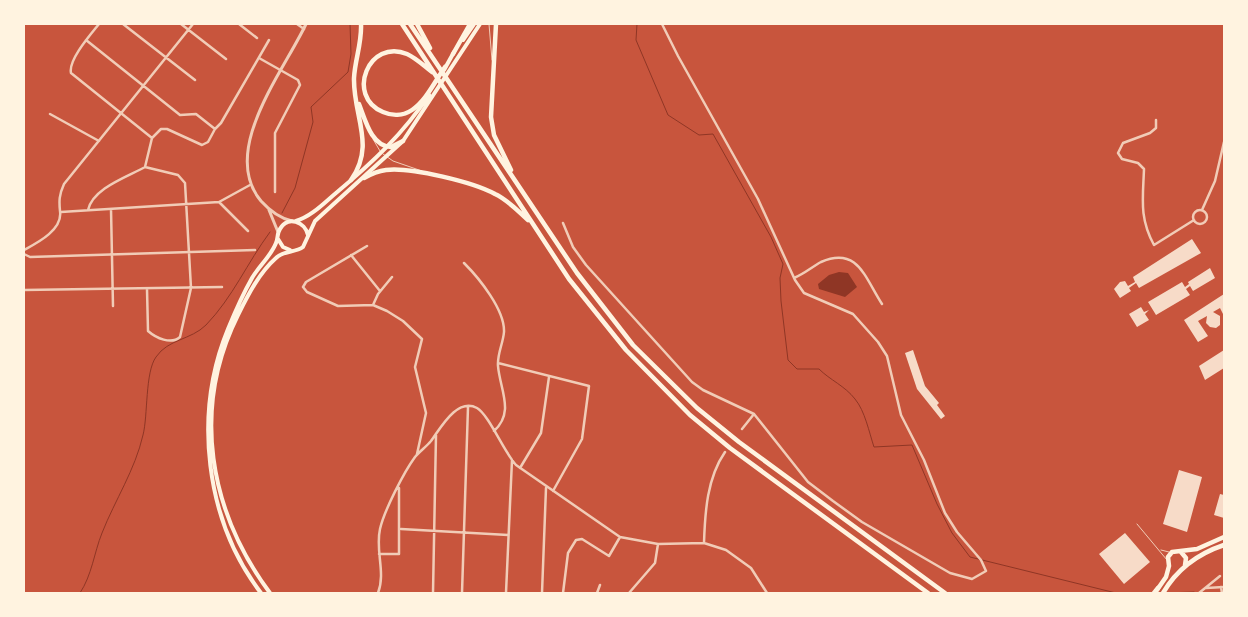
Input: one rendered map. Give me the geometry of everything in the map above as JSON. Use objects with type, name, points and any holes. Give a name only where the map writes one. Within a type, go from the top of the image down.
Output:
[{"type":"main road","points":[[352,180],[363,158],[364,143],[355,95],[354,76],[360,48],[361,24]]},
{"type":"main road","points":[[402,24],[532,224],[589,307],[632,357],[690,415],[730,448],[928,593]]},
{"type":"main road","points":[[410,24],[597,301],[633,345],[678,390],[739,442],[945,593]]},
{"type":"main road","points":[[417,24],[436,61]]},
{"type":"main road","points":[[270,593],[249,565],[226,514],[216,482],[212,455],[212,403],[224,348],[246,298],[256,281],[274,259],[290,250],[301,248],[308,237],[311,226],[317,218],[387,158],[403,141],[449,60],[475,24]]},
{"type":"main road","points":[[260,593],[238,559],[220,512],[210,457],[209,408],[216,366],[228,329],[252,279],[274,248],[278,234],[284,224],[309,216],[388,147],[406,128],[453,66],[475,24]]},
{"type":"main road","points":[[496,24],[492,127],[518,184]]},
{"type":"main road","points":[[433,90],[413,110],[403,114],[391,115],[378,110],[371,104],[365,95],[363,83],[370,63],[377,56],[390,52],[401,52],[413,56],[435,74]]},
{"type":"main road","points":[[355,95],[372,134],[380,144],[388,147],[397,146],[403,141]]},
{"type":"main road","points":[[364,178],[378,171],[395,170],[450,179],[493,193],[505,199],[532,224]]},
{"type":"main road","points":[[294,221],[305,227],[308,237]]},
{"type":"main road","points":[[278,234],[281,245],[290,250]]},
{"type":"main road","points":[[1179,570],[1173,570],[1169,566],[1167,560],[1172,552],[1197,549],[1224,537]]},
{"type":"main road","points":[[1163,593],[1179,570],[1196,558],[1224,545]]},
{"type":"main road","points":[[1181,552],[1186,558],[1184,567]]},
{"type":"main road","points":[[1156,592],[1166,577],[1169,566]]},
{"type":"street","points":[[99,24],[86,40],[70,72],[152,138]]},
{"type":"street","points":[[123,24],[195,80]]},
{"type":"street","points":[[181,24],[226,59]]},
{"type":"street","points":[[24,250],[51,234],[61,212],[58,202],[63,186],[193,24]]},
{"type":"street","points":[[239,24],[257,38]]},
{"type":"street","points":[[297,24],[304,29]]},
{"type":"street","points":[[278,234],[269,210],[250,185],[246,152],[251,128],[306,24]]},
{"type":"street","points":[[563,222],[573,247],[586,264],[680,372],[703,390],[754,414],[808,482],[862,522],[950,573],[972,579],[983,574],[986,568],[957,532],[945,513],[924,460],[902,414],[889,363],[878,342],[853,314],[804,293],[794,278],[758,199],[662,24]]},
{"type":"street","points":[[86,40],[180,115],[196,114],[215,129]]},
{"type":"street","points":[[145,167],[152,138],[161,129],[165,128],[204,145],[221,123],[269,40]]},
{"type":"street","points":[[259,58],[298,80],[300,89],[276,133],[275,192]]},
{"type":"street","points":[[50,114],[100,141]]},
{"type":"street","points":[[1156,120],[1156,128],[1150,133],[1123,143],[1118,153],[1122,159],[1138,163],[1144,168],[1142,216],[1146,230],[1154,245],[1194,220],[1196,211],[1202,210]]},
{"type":"street","points":[[1202,210],[1217,174],[1224,142]]},
{"type":"street","points":[[88,211],[90,202],[97,194],[145,167],[182,178],[185,183],[191,288],[180,337],[171,342],[152,334],[148,329],[147,289]]},
{"type":"street","points":[[61,212],[219,202],[250,185]]},
{"type":"street","points":[[219,202],[248,231]]},
{"type":"street","points":[[111,209],[113,306]]},
{"type":"street","points":[[269,210],[283,218],[294,221]]},
{"type":"street","points":[[1194,220],[1200,224],[1206,221],[1208,216],[1202,210]]},
{"type":"street","points":[[367,246],[306,282],[304,287],[307,292],[338,306],[373,305],[398,317],[422,339],[415,367],[426,413],[416,455],[399,487],[378,539],[382,578],[378,593]]},
{"type":"street","points":[[24,254],[30,256],[255,250]]},
{"type":"street","points":[[351,255],[380,291]]},
{"type":"street","points":[[794,278],[822,262],[843,256],[852,259],[859,267],[882,304]]},
{"type":"street","points":[[464,263],[484,285],[504,328],[498,363],[506,408],[503,421],[494,432]]},
{"type":"street","points":[[373,305],[380,291],[392,277]]},
{"type":"street","points":[[24,290],[222,287]]},
{"type":"street","points":[[498,363],[589,386],[582,439],[552,491]]},
{"type":"street","points":[[520,468],[541,433],[549,377]]},
{"type":"street","points":[[416,455],[453,413],[468,407],[474,407],[482,412],[512,460],[520,468],[546,488],[620,537],[658,544],[704,543],[726,550],[751,568],[767,593]]},
{"type":"street","points":[[462,593],[468,407]]},
{"type":"street","points":[[742,429],[754,414]]},
{"type":"street","points":[[433,593],[436,434]]},
{"type":"street","points":[[704,543],[710,488],[716,466],[725,452]]},
{"type":"street","points":[[506,593],[512,460]]},
{"type":"street","points":[[379,554],[399,554],[401,529],[399,487]]},
{"type":"street","points":[[542,593],[546,488]]},
{"type":"street","points":[[401,529],[508,535]]},
{"type":"street","points":[[563,593],[568,553],[576,540],[582,539],[609,556],[620,537]]},
{"type":"street","points":[[629,593],[654,563],[658,544]]},
{"type":"street","points":[[1200,593],[1220,576]]},
{"type":"street","points":[[597,593],[600,585]]},
{"type":"street","points":[[1205,588],[1223,587],[1222,593]]},
{"type":"lane","points":[[489,24],[493,76]]},
{"type":"lane","points":[[372,134],[382,153],[387,158],[450,179]]},
{"type":"lane","points":[[1137,524],[1167,560]]},
{"type":"lane","points":[[1160,550],[1172,552]]},
{"type":"shaded area","points":[[839,272],[848,273],[857,287],[845,297],[819,289],[818,284],[829,275]]},
{"type":"building","points":[[1192,239],[1201,253],[1139,288],[1136,283],[1129,288],[1131,291],[1120,298],[1114,289],[1120,282],[1125,281],[1128,286],[1135,282],[1133,277]]},
{"type":"building","points":[[1210,268],[1215,278],[1193,291],[1190,286],[1186,289],[1190,295],[1156,315],[1148,302],[1182,282],[1185,287],[1189,284],[1188,282]]},
{"type":"building","points":[[1224,294],[1224,316],[1220,308],[1213,312],[1220,316],[1220,325],[1216,328],[1210,327],[1206,323],[1207,316],[1198,321],[1208,336],[1198,342],[1184,320]]},
{"type":"building","points":[[1141,307],[1144,312],[1149,310],[1145,314],[1149,320],[1137,327],[1129,314]]},
{"type":"building","points":[[913,350],[925,386],[939,403],[937,405],[945,416],[941,419],[917,389],[905,353]]},
{"type":"building","points":[[1224,350],[1224,368],[1205,380],[1199,366]]},
{"type":"building","points":[[1179,470],[1202,477],[1187,532],[1163,524]]},
{"type":"building","points":[[1220,494],[1224,495],[1224,518],[1214,515]]},
{"type":"building","points":[[1125,533],[1150,562],[1124,584],[1099,554]]},
{"type":"waterway","points":[[282,213],[295,188],[313,122],[311,107],[348,72],[351,54],[350,24]]},
{"type":"waterway","points":[[637,24],[636,40],[668,115],[699,135],[713,134],[771,237],[783,264],[780,278],[781,301],[788,360],[797,369],[819,369],[851,394],[861,409],[874,447],[912,445],[937,504],[952,533],[970,557],[1116,593]]},
{"type":"waterway","points":[[80,593],[90,571],[102,533],[130,473],[139,448],[145,427],[148,383],[152,364],[161,351],[200,330],[216,314],[270,232]]},
{"type":"waterway","points":[[1165,593],[1194,592]]}]
